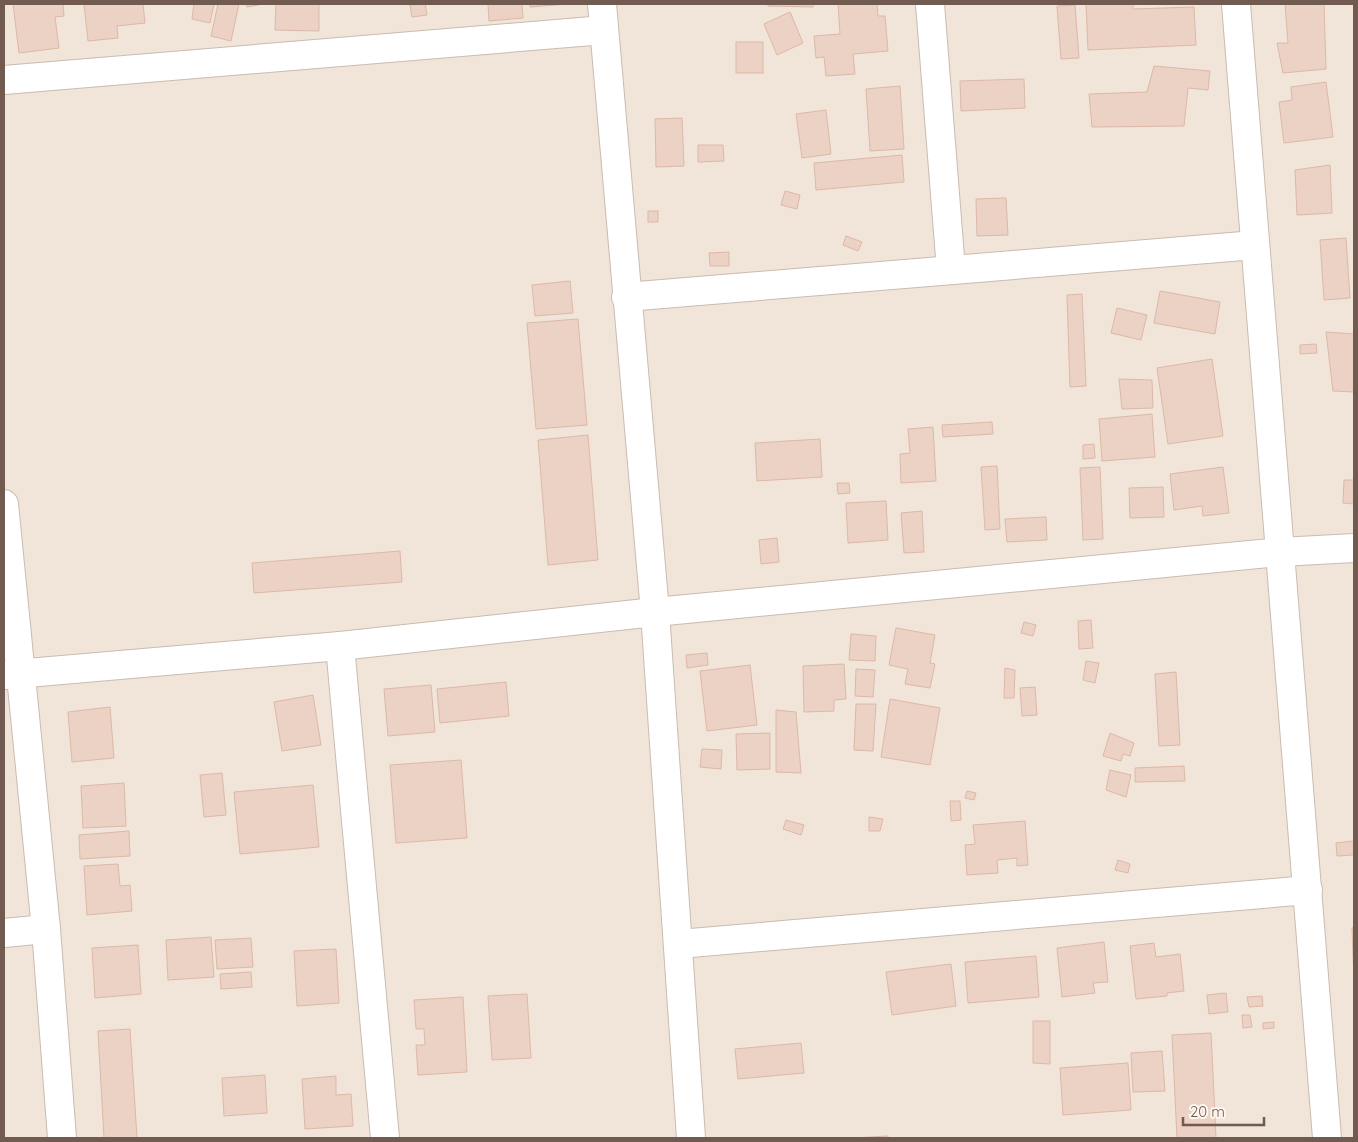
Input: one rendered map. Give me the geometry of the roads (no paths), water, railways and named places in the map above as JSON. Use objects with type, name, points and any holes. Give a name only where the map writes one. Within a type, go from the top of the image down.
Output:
[{"type":"street","points":[[930,4],[951,270]]},
{"type":"street","points":[[1236,4],[1327,1138]]},
{"type":"street","points":[[4,80],[603,17],[655,612],[679,944],[691,1138],[681,1138]]},
{"type":"street","points":[[626,297],[1255,245]]},
{"type":"street","points":[[4,504],[12,675],[46,929],[62,1138]]},
{"type":"street","points":[[12,675],[340,646],[655,612],[1280,552],[1354,548]]},
{"type":"street","points":[[340,646],[385,1138]]},
{"type":"street","points":[[679,944],[1308,890]]},
{"type":"street","points":[[4,933],[46,929]]}]
